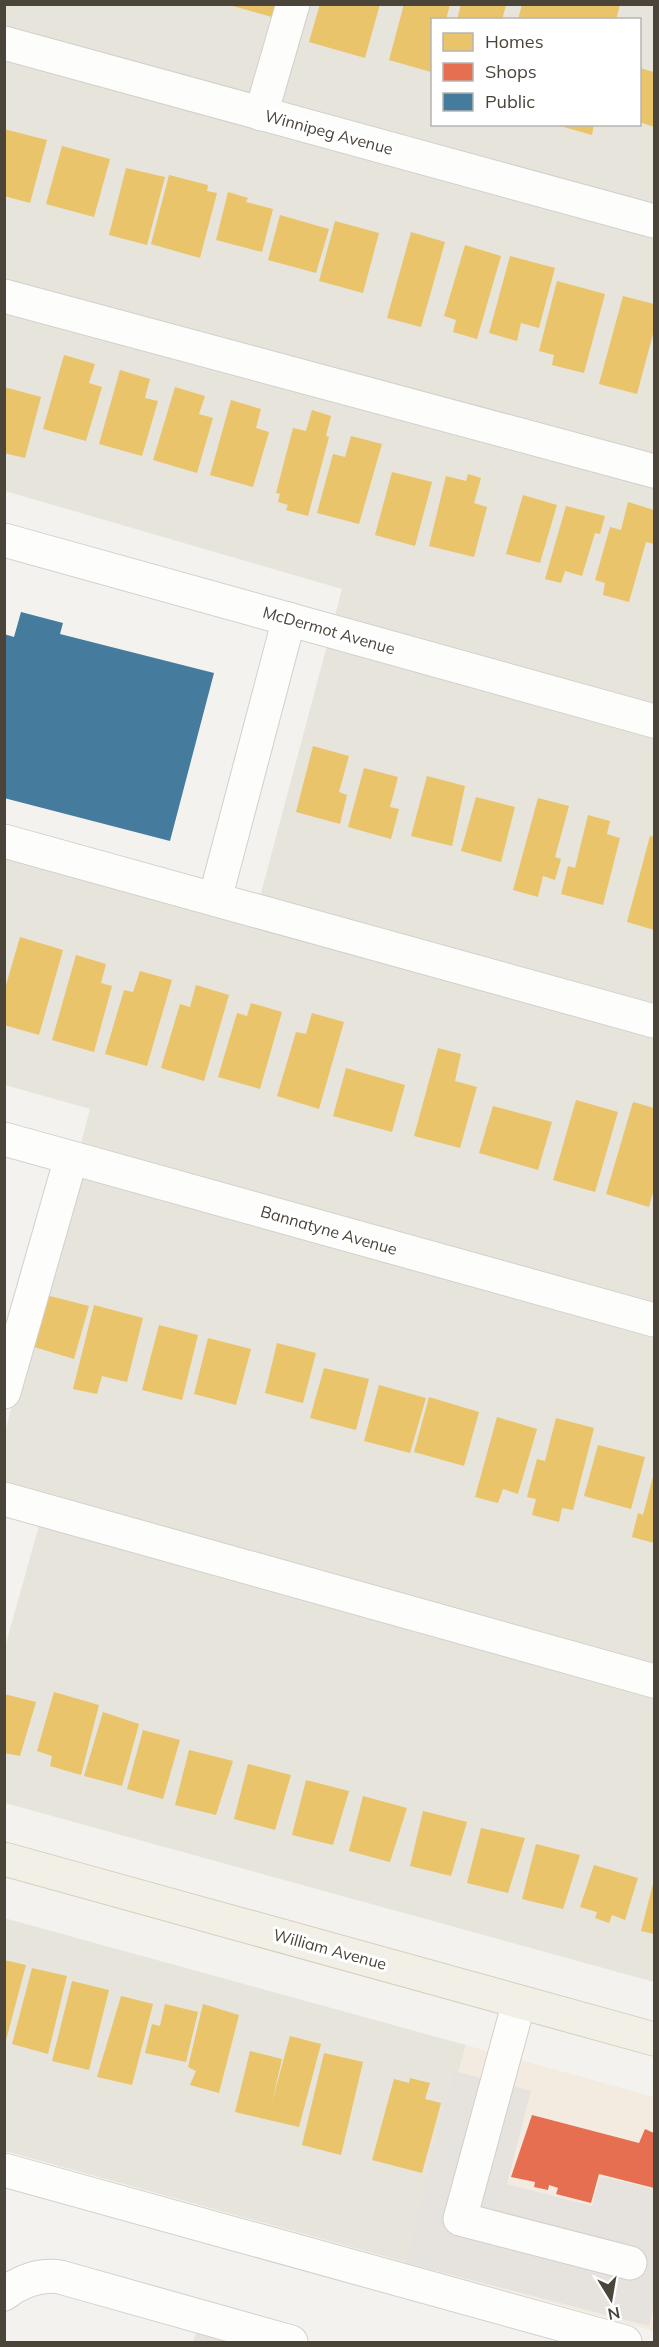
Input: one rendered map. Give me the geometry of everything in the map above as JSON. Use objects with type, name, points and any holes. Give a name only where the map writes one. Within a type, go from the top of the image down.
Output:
[{"type":"main road","name":"William Avenue","points":[[4,1859],[654,2039]]},
{"type":"street","points":[[261,114],[293,4]]},
{"type":"street","name":"Winnipeg Avenue","points":[[4,44],[654,221]]},
{"type":"street","points":[[4,296],[654,471]]},
{"type":"street","name":"McDermot Avenue","points":[[4,540],[654,721]]},
{"type":"street","points":[[215,899],[289,619]]},
{"type":"street","points":[[4,841],[654,1021]]},
{"type":"street","name":"Bannatyne Avenue","points":[[4,1139],[654,1320]]},
{"type":"street","points":[[4,1392],[71,1158]]},
{"type":"street","points":[[4,1498],[654,1681]]},
{"type":"street","points":[[519,2002],[460,2220],[630,2263]]},
{"type":"street","points":[[4,2170],[625,2343]]},
{"type":"street","points":[[4,2294],[16,2284],[34,2278],[48,2275],[60,2277],[291,2343]]},
{"type":"shaded area","points":[[5,5],[654,5],[654,1982],[5,1803],[5,1647],[47,1497],[5,1485],[5,1432],[90,1109],[5,1085],[4,857],[253,923],[342,589],[5,491]]},
{"type":"shaded area","points":[[4,1918],[466,2045],[405,2262],[5,2151]]},
{"type":"shaded area","points":[[466,2045],[654,2097],[654,2331],[405,2262]]},
{"type":"shaded area","points":[[454,2071],[531,2091],[507,2184],[592,2206],[600,2176],[654,2189],[654,2305],[649,2326],[405,2263]]},
{"type":"shaded area","points":[[201,2316],[291,2342],[193,2342]]},
{"type":"building: Homes","points":[[226,4],[275,4],[272,17]]},
{"type":"building: Homes","points":[[320,4],[380,4],[365,58],[309,42]]},
{"type":"building: Homes","points":[[404,4],[450,4],[446,18],[431,18],[431,72],[389,60]]},
{"type":"building: Homes","points":[[461,4],[506,5],[503,18],[458,18]]},
{"type":"building: Homes","points":[[522,4],[620,4],[616,18],[518,18]]},
{"type":"building: Homes","points":[[641,68],[654,72],[654,127],[641,122]]},
{"type":"building: Homes","points":[[560,126],[594,126],[592,135]]},
{"type":"building: Homes","points":[[4,129],[47,140],[30,203],[4,196]]},
{"type":"building: Homes","points":[[62,146],[110,159],[94,217],[46,204]]},
{"type":"building: Homes","points":[[126,168],[165,177],[147,245],[109,235]]},
{"type":"building: Homes","points":[[169,175],[208,185],[207,191],[217,193],[200,258],[151,244]]},
{"type":"building: Homes","points":[[228,192],[248,198],[246,202],[273,209],[262,252],[216,240]]},
{"type":"building: Homes","points":[[280,215],[329,229],[316,273],[268,260]]},
{"type":"building: Homes","points":[[335,221],[379,233],[363,293],[319,281]]},
{"type":"building: Homes","points":[[411,232],[445,242],[421,327],[387,318]]},
{"type":"building: Homes","points":[[465,245],[501,256],[477,339],[453,332],[456,320],[444,316]]},
{"type":"building: Homes","points":[[510,256],[555,268],[539,328],[521,323],[517,341],[489,333]]},
{"type":"building: Homes","points":[[557,281],[605,294],[584,373],[552,365],[554,355],[539,351]]},
{"type":"building: Homes","points":[[623,296],[654,304],[654,330],[637,394],[599,384]]},
{"type":"building: Homes","points":[[64,355],[95,364],[89,383],[102,387],[86,441],[43,429]]},
{"type":"building: Homes","points":[[120,370],[150,379],[145,398],[158,401],[142,456],[99,444]]},
{"type":"building: Homes","points":[[4,387],[41,397],[25,458],[4,453]]},
{"type":"building: Homes","points":[[175,387],[205,396],[199,414],[213,418],[197,473],[153,460]]},
{"type":"building: Homes","points":[[231,400],[261,409],[256,428],[269,432],[253,487],[210,475]]},
{"type":"building: Homes","points":[[312,410],[331,416],[326,436],[329,437],[308,516],[286,510],[288,505],[278,502],[280,494],[276,493],[293,428],[306,431]]},
{"type":"building: Homes","points":[[351,436],[382,444],[359,524],[317,513],[333,454],[345,457]]},
{"type":"building: Homes","points":[[392,472],[432,482],[415,546],[375,535]]},
{"type":"building: Homes","points":[[468,474],[481,478],[474,503],[487,507],[474,557],[429,546],[446,476],[466,481]]},
{"type":"building: Homes","points":[[523,495],[557,505],[540,563],[506,554]]},
{"type":"building: Homes","points":[[628,502],[654,510],[654,544],[646,542],[629,602],[603,595],[605,583],[595,580],[610,527],[621,530]]},
{"type":"building: Homes","points":[[566,506],[605,516],[600,534],[595,533],[582,576],[565,571],[561,583],[545,579]]},
{"type":"building: Homes","points":[[313,746],[349,756],[339,792],[347,795],[340,824],[296,812]]},
{"type":"building: Homes","points":[[364,768],[398,777],[390,807],[399,809],[391,839],[348,827]]},
{"type":"building: Homes","points":[[427,776],[465,786],[452,846],[411,836]]},
{"type":"building: Homes","points":[[476,797],[515,807],[501,862],[461,851]]},
{"type":"building: Homes","points":[[538,798],[569,806],[555,857],[561,859],[555,880],[543,876],[538,897],[513,890]]},
{"type":"building: Homes","points":[[588,815],[610,821],[607,834],[620,838],[603,905],[561,894],[568,866],[575,868]]},
{"type":"building: Homes","points":[[650,836],[654,837],[654,930],[627,922]]},
{"type":"building: Homes","points":[[20,937],[63,950],[39,1035],[4,1025],[4,992]]},
{"type":"building: Homes","points":[[76,955],[106,964],[101,983],[112,986],[94,1052],[52,1040]]},
{"type":"building: Homes","points":[[140,971],[172,980],[147,1066],[105,1054],[124,990],[133,992]]},
{"type":"building: Homes","points":[[196,985],[229,995],[204,1081],[161,1068],[180,1004],[190,1007]]},
{"type":"building: Homes","points":[[251,1003],[282,1012],[260,1089],[218,1077],[237,1013],[247,1016]]},
{"type":"building: Homes","points":[[312,1013],[344,1022],[319,1109],[277,1096],[296,1032],[306,1034]]},
{"type":"building: Homes","points":[[438,1048],[461,1054],[455,1081],[477,1087],[460,1148],[414,1136]]},
{"type":"building: Homes","points":[[346,1068],[405,1085],[392,1132],[333,1116]]},
{"type":"building: Homes","points":[[576,1100],[618,1112],[595,1192],[553,1180]]},
{"type":"building: Homes","points":[[633,1102],[654,1108],[654,1189],[649,1207],[606,1194]]},
{"type":"building: Homes","points":[[493,1106],[552,1122],[538,1170],[479,1153]]},
{"type":"building: Homes","points":[[46,1295],[89,1306],[74,1359],[31,1346]]},
{"type":"building: Homes","points":[[94,1305],[143,1318],[127,1382],[102,1376],[97,1394],[73,1389]]},
{"type":"building: Homes","points":[[159,1325],[198,1335],[182,1400],[142,1390]]},
{"type":"building: Homes","points":[[208,1338],[251,1349],[236,1405],[194,1394]]},
{"type":"building: Homes","points":[[277,1343],[316,1353],[303,1403],[265,1393]]},
{"type":"building: Homes","points":[[324,1368],[369,1379],[356,1430],[310,1418]]},
{"type":"building: Homes","points":[[379,1385],[426,1398],[410,1453],[364,1441]]},
{"type":"building: Homes","points":[[429,1397],[479,1412],[464,1466],[414,1452]]},
{"type":"building: Homes","points":[[497,1417],[537,1429],[518,1494],[503,1489],[498,1503],[475,1497]]},
{"type":"building: Homes","points":[[556,1418],[594,1428],[573,1510],[562,1508],[559,1522],[532,1515],[536,1499],[527,1497],[537,1459],[545,1461]]},
{"type":"building: Homes","points":[[598,1445],[645,1457],[631,1509],[584,1496]]},
{"type":"building: Homes","points":[[654,1473],[654,1543],[632,1537],[638,1513],[643,1515]]},
{"type":"building: Homes","points":[[54,1692],[99,1705],[81,1775],[50,1766],[52,1756],[37,1751]]},
{"type":"building: Homes","points":[[4,1694],[36,1702],[20,1756],[4,1753]]},
{"type":"building: Homes","points":[[103,1712],[139,1724],[122,1786],[84,1776]]},
{"type":"building: Homes","points":[[143,1730],[180,1740],[163,1799],[127,1789]]},
{"type":"building: Homes","points":[[189,1750],[233,1761],[216,1815],[175,1805]]},
{"type":"building: Homes","points":[[248,1764],[291,1775],[275,1830],[234,1819]]},
{"type":"building: Homes","points":[[306,1780],[349,1791],[333,1845],[292,1835]]},
{"type":"building: Homes","points":[[363,1796],[407,1808],[390,1862],[349,1851]]},
{"type":"building: Homes","points":[[423,1811],[467,1822],[451,1876],[410,1866]]},
{"type":"building: Homes","points":[[481,1828],[525,1838],[508,1893],[467,1883]]},
{"type":"building: Homes","points":[[536,1844],[580,1855],[563,1909],[522,1899]]},
{"type":"building: Homes","points":[[594,1865],[638,1878],[625,1920],[612,1915],[609,1923],[595,1918],[597,1912],[580,1907]]},
{"type":"building: Homes","points":[[654,1880],[654,1934],[641,1931]]},
{"type":"building: Homes","points":[[4,1960],[26,1965],[5,2044],[4,2044]]},
{"type":"building: Homes","points":[[32,1968],[67,1976],[48,2054],[12,2044]]},
{"type":"building: Homes","points":[[72,1981],[109,1990],[89,2070],[52,2061]]},
{"type":"building: Homes","points":[[121,1996],[153,2004],[132,2085],[97,2077]]},
{"type":"building: Homes","points":[[165,2004],[198,2012],[186,2062],[145,2053],[152,2024],[160,2026]]},
{"type":"building: Homes","points":[[203,2004],[239,2015],[219,2093],[190,2085],[196,2071],[188,2067]]},
{"type":"building: Homes","points":[[290,2036],[321,2044],[299,2127],[235,2112],[250,2051],[282,2059],[272,2102]]},
{"type":"building: Homes","points":[[324,2053],[363,2062],[341,2155],[302,2145]]},
{"type":"building: Homes","points":[[410,2078],[430,2083],[425,2099],[441,2103],[422,2173],[372,2160],[394,2079],[409,2083]]},
{"type":"building: Shops","points":[[532,2115],[639,2143],[645,2129],[654,2133],[654,2188],[599,2174],[591,2203],[556,2194],[558,2188],[549,2185],[548,2190],[534,2187],[535,2182],[511,2177]]},
{"type":"building: Public","points":[[21,612],[63,623],[60,634],[214,673],[170,841],[4,798],[4,634],[14,637]]}]
